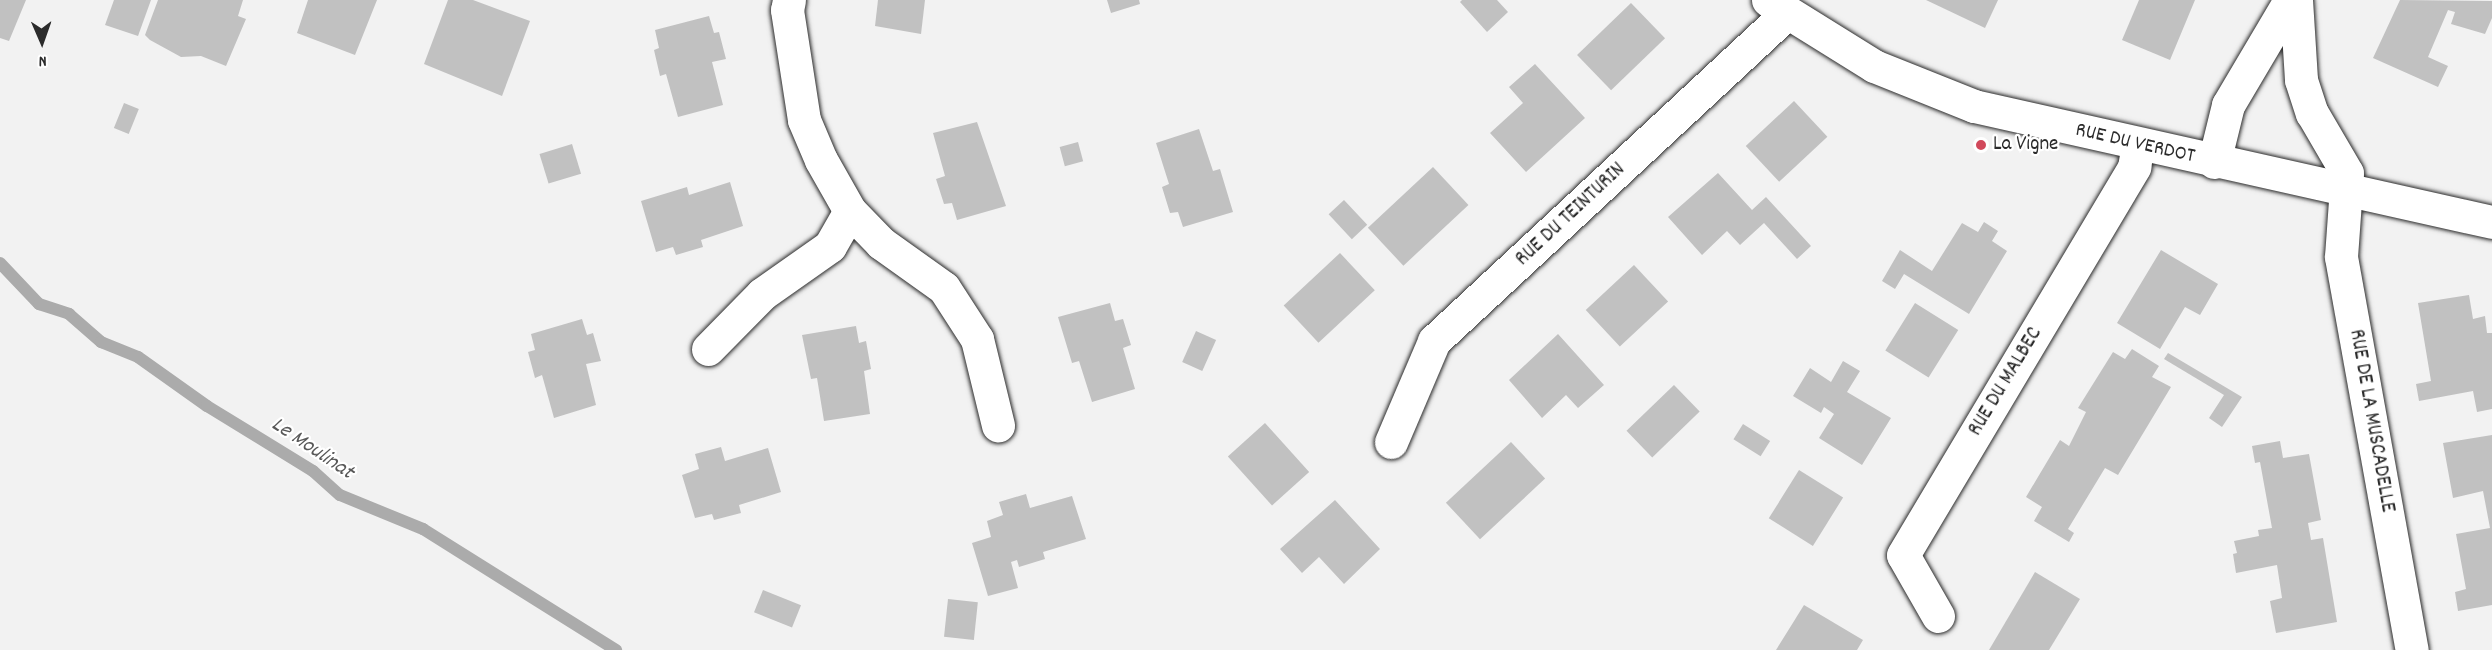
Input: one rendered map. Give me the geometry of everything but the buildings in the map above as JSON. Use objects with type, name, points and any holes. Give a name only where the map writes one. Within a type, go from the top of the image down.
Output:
[{"type":"street","points":[[789,0],[793,59],[804,120],[850,211],[881,243],[944,288],[977,339],[998,426]]},
{"type":"street","points":[[2214,162],[2221,123],[2228,105],[2290,0]]},
{"type":"street","points":[[2296,0],[2301,80],[2317,123],[2347,173],[2348,191]]},
{"type":"street","name":"RUE DU VERDOT","points":[[1778,6],[1874,66],[1939,95],[2138,145],[2492,222]]},
{"type":"street","name":"RUE DU TEINTURIN","points":[[1391,442],[1434,342],[1778,6]]},
{"type":"street","name":"RUE DU MALBEC","points":[[1938,616],[1904,555],[2134,167],[2138,145]]},
{"type":"street","name":"RUE DE LA MUSCADELLE","points":[[2348,191],[2341,257],[2412,650]]},
{"type":"street","points":[[708,350],[762,294],[830,246],[850,211]]},
{"type":"waterway","name":"Le Moulinat","points":[[0,263],[39,304],[69,314],[101,342],[138,357],[207,406],[313,471],[340,495],[423,529],[616,650]]},
{"type":"place","name":"La Vigne","points":[[1981,145]]}]
